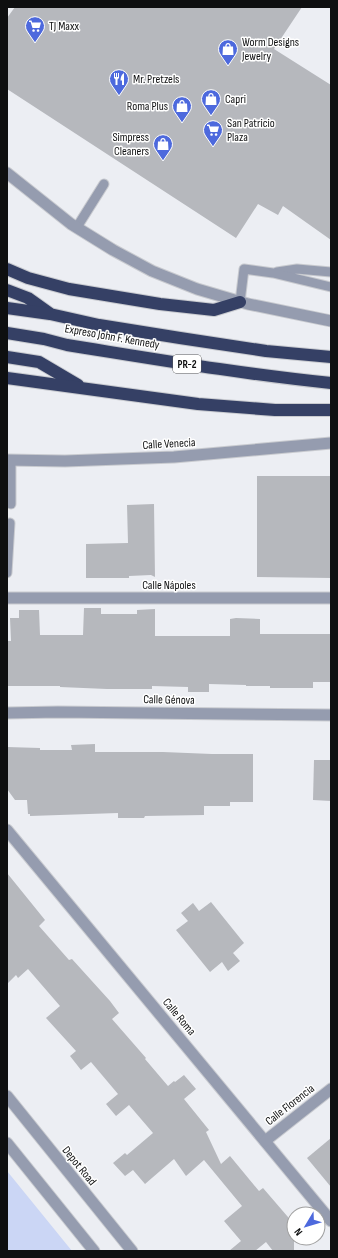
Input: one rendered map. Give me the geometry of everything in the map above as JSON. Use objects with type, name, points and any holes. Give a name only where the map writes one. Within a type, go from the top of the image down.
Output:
[{"type":"highway","points":[[7,269],[28,278],[69,289],[168,305],[214,310],[240,302]]},
{"type":"highway","points":[[7,290],[28,298],[50,314]]},
{"type":"highway","points":[[7,308],[50,314],[99,325],[180,338],[266,351],[331,357]]},
{"type":"highway","name":"Expreso John F. Kennedy","points":[[7,333],[44,339],[67,345],[213,368],[281,378],[331,383]]},
{"type":"highway","points":[[7,356],[39,362],[84,389]]},
{"type":"highway","points":[[7,378],[198,404],[274,410],[331,410]]},
{"type":"street","points":[[7,173],[77,227],[113,250],[152,271],[197,289],[240,302],[331,321]]},
{"type":"street","name":"Calle Venecia","points":[[9,460],[65,461],[174,458],[331,444]]},
{"type":"street","name":"Calle Nápoles","points":[[7,598],[331,598]]},
{"type":"street","name":"Calle Génova","points":[[7,713],[66,712],[331,715]]},
{"type":"street","name":"Calle Roma","points":[[7,830],[331,1221]]},
{"type":"street","name":"Calle Florencia","points":[[265,1141],[331,1089]]},
{"type":"street","name":"Depot Road","points":[[7,1096],[132,1251]]},
{"type":"street","points":[[7,1143],[94,1251]]},
{"type":"lane","points":[[77,227],[104,184]]},
{"type":"lane","points":[[240,302],[244,269],[273,273],[331,287]]},
{"type":"lane","points":[[273,273],[297,269],[331,272]]},
{"type":"lane","points":[[9,460],[11,504]]},
{"type":"lane","points":[[7,573],[10,523]]},
{"type":"shaded area","points":[[7,1171],[72,1251],[7,1251]]},
{"type":"building","name":"San Patricio Plaza","points":[[15,7],[302,7],[274,49],[331,85],[331,240],[283,206],[278,215],[258,204],[236,238],[7,89],[7,18]]},
{"type":"building","points":[[257,476],[331,476],[331,578],[257,577]]},
{"type":"building","points":[[154,504],[155,577],[151,575],[129,576],[129,578],[86,578],[86,544],[128,543],[127,505]]},
{"type":"building","points":[[84,608],[101,608],[101,614],[137,614],[137,610],[155,609],[155,636],[230,636],[230,619],[236,618],[260,619],[260,634],[331,634],[331,682],[313,682],[313,688],[270,688],[270,686],[209,684],[209,692],[188,692],[188,687],[152,686],[152,689],[107,689],[60,686],[7,686],[7,641],[11,641],[10,618],[19,618],[19,610],[39,610],[40,635],[83,635]]},
{"type":"building","points":[[95,744],[95,752],[253,754],[253,802],[230,802],[230,806],[204,806],[204,815],[145,816],[144,818],[118,818],[118,813],[30,816],[30,814],[28,814],[27,800],[15,800],[7,789],[7,747],[40,748],[40,750],[72,750],[71,745]]},
{"type":"building","points":[[314,760],[331,760],[331,801],[313,800]]},
{"type":"building","points":[[7,873],[45,920],[39,926],[69,960],[72,959],[110,1001],[119,1013],[112,1019],[168,1086],[184,1075],[196,1089],[184,1099],[209,1130],[206,1132],[221,1164],[230,1156],[259,1191],[263,1188],[286,1215],[286,1246],[294,1246],[294,1251],[273,1251],[266,1242],[255,1251],[229,1251],[241,1241],[224,1221],[242,1206],[204,1160],[186,1176],[174,1159],[145,1184],[133,1170],[125,1176],[113,1163],[125,1153],[127,1155],[153,1133],[129,1105],[116,1116],[106,1104],[118,1094],[91,1062],[81,1070],[70,1056],[76,1051],[46,1018],[60,1006],[28,969],[18,978],[16,975],[7,984]]},
{"type":"building","points":[[211,902],[244,943],[233,953],[240,961],[228,971],[222,962],[210,972],[176,930],[188,921],[181,913],[193,903],[199,911]]},
{"type":"building","points":[[331,1138],[331,1187],[307,1158]]},
{"type":"place","name":"TJ Maxx","points":[[35,43]]},
{"type":"place","name":"Worm Designs Jewelry","points":[[228,66]]},
{"type":"place","name":"Mr. Pretzels","points":[[119,96]]},
{"type":"place","name":"Capri","points":[[211,116]]},
{"type":"place","name":"Roma Plus","points":[[182,123]]},
{"type":"place","name":"San Patricio Plaza","points":[[213,147]]},
{"type":"place","name":"Simpress Cleaners","points":[[163,161]]}]
